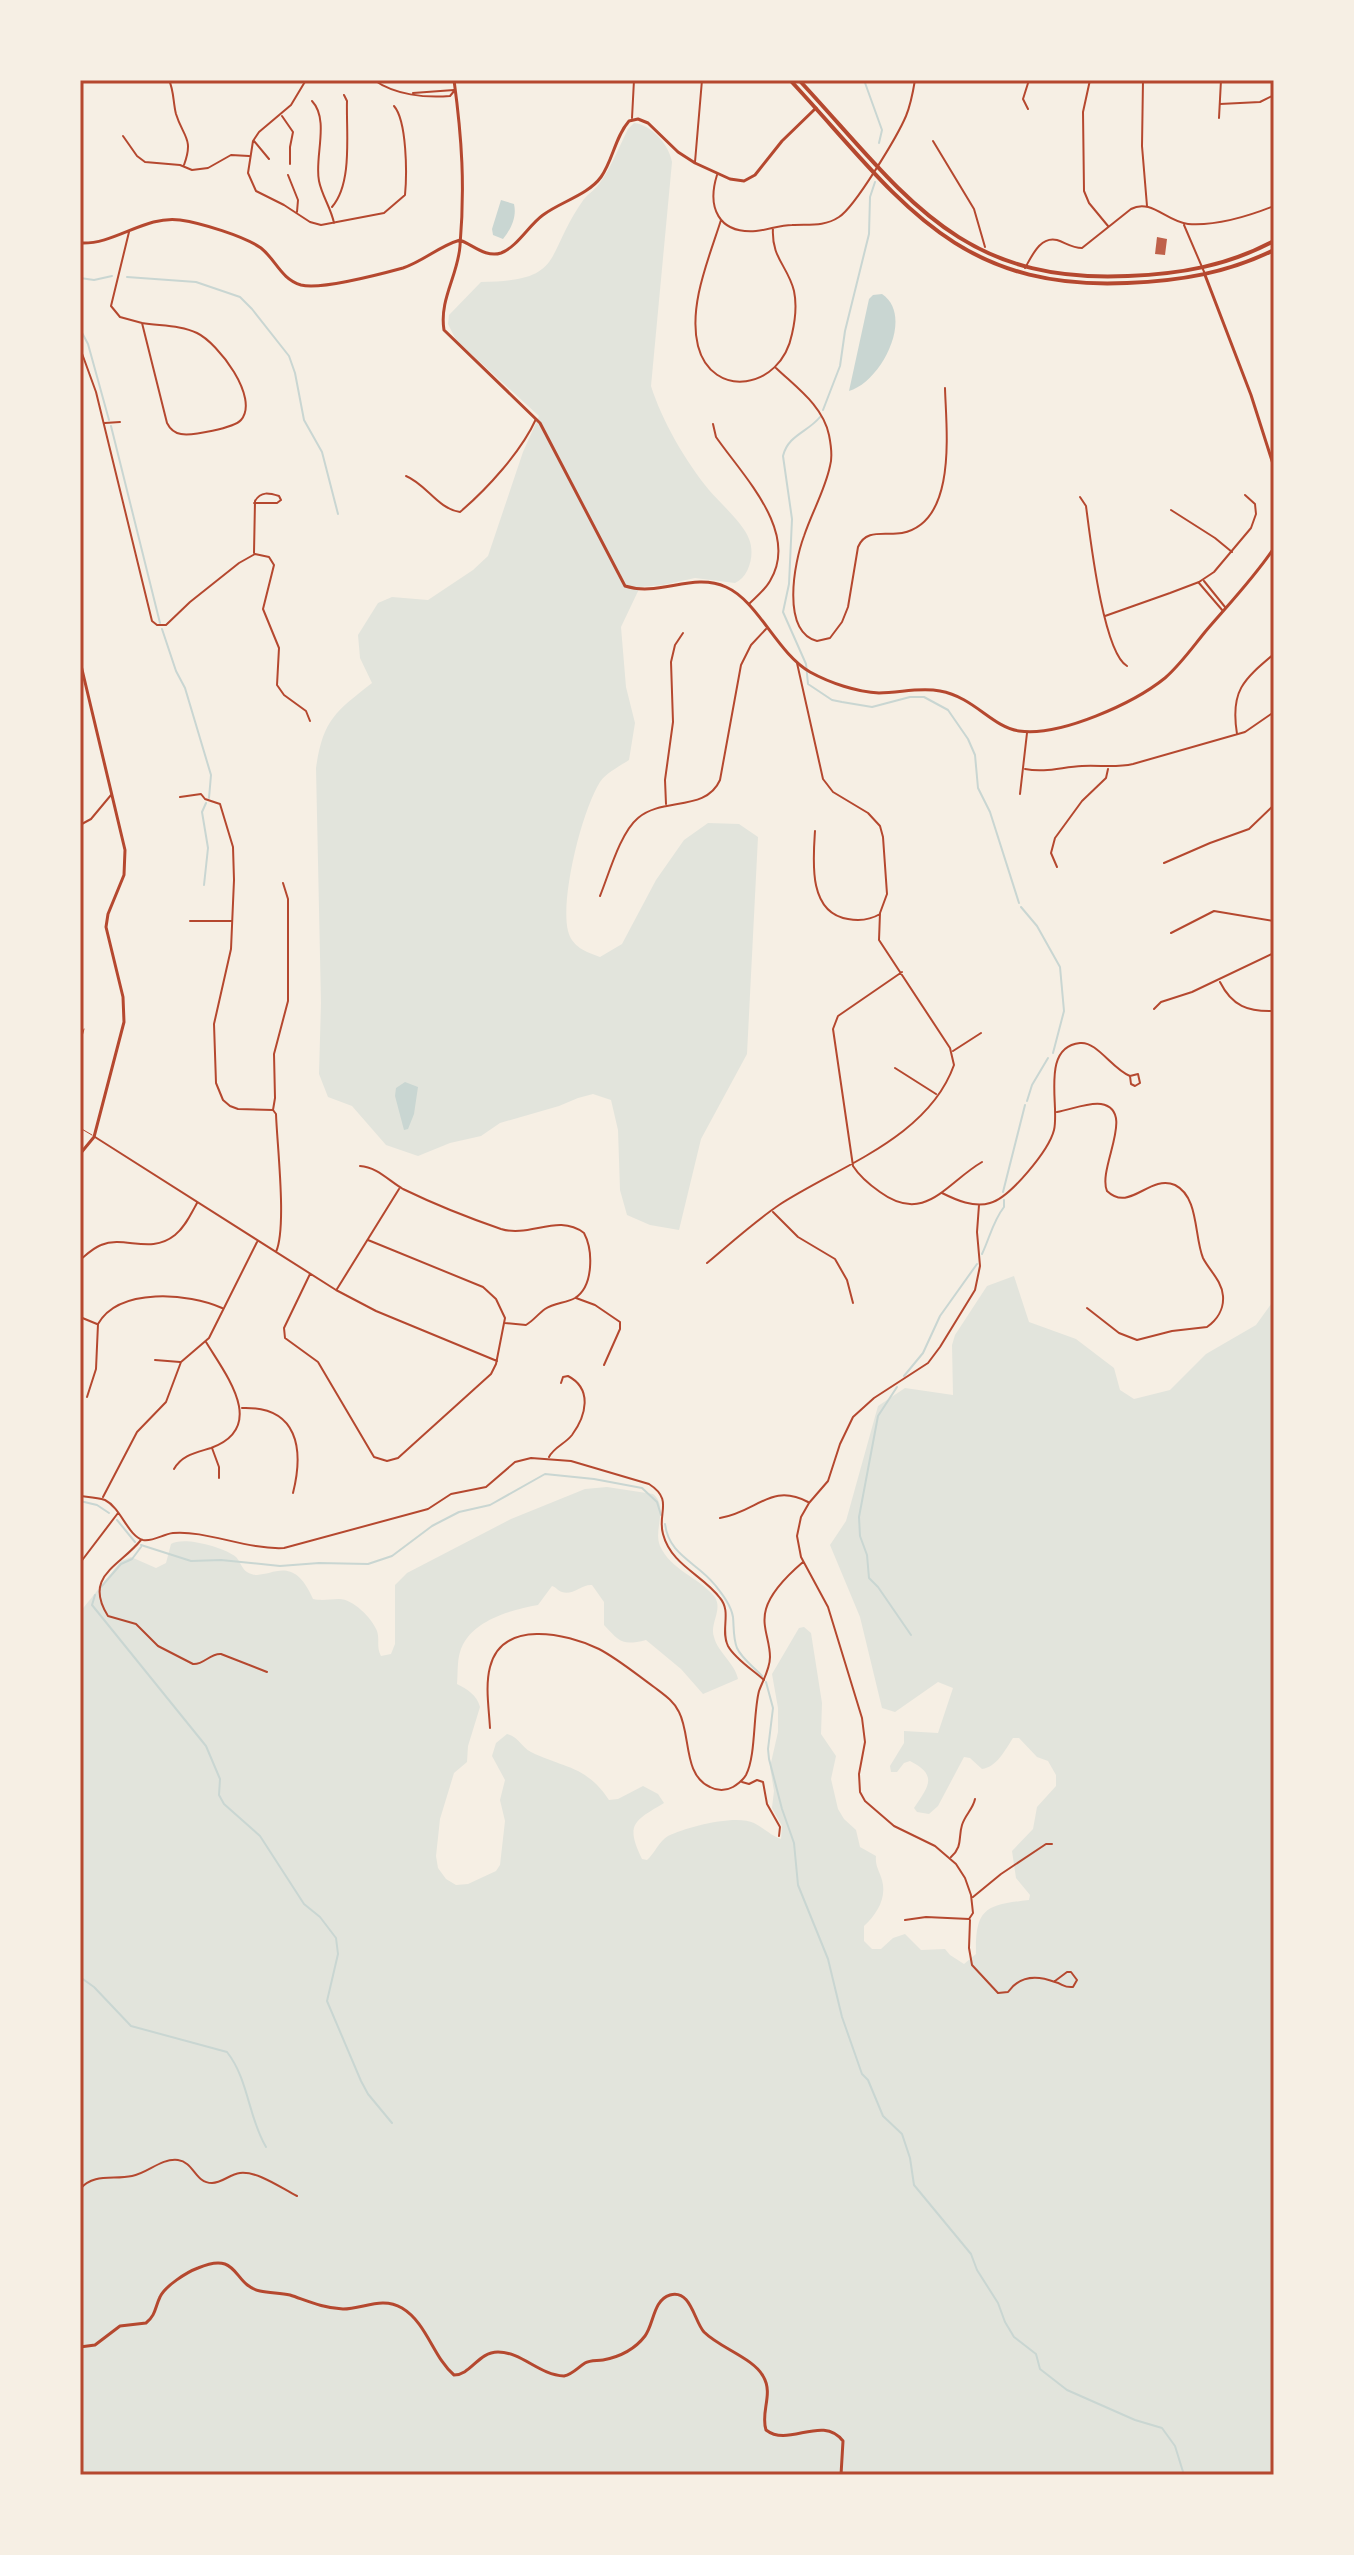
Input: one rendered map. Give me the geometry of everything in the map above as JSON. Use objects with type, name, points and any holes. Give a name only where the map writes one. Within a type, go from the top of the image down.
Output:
[{"type":"main road","points":[[790,80],[873,171],[938,233],[981,258],[1013,271],[1049,280],[1085,284],[1163,281],[1205,275],[1248,262],[1274,250]]},
{"type":"main road","points":[[799,80],[932,220],[985,253],[1025,268],[1085,277],[1148,275],[1201,269],[1244,256],[1274,241]]},
{"type":"street","points":[[169,80],[176,114],[188,140],[189,150],[183,166]]},
{"type":"street","points":[[306,80],[297,97],[253,141],[249,178],[256,191],[315,224],[334,224],[384,213],[405,195],[404,147],[400,115],[394,106]]},
{"type":"street","points":[[374,80],[386,87],[412,93],[455,90]]},
{"type":"street","points":[[454,80],[463,153],[460,240],[459,255],[442,315],[444,330],[536,419],[625,586],[640,591],[704,581],[730,589],[748,605],[796,662],[811,672],[869,692],[921,688],[954,694],[1004,726],[1027,732],[1068,725],[1151,688],[1178,665],[1274,548]]},
{"type":"street","points":[[80,243],[95,242],[163,220],[185,221],[251,242],[266,253],[288,279],[311,286],[403,268],[439,247],[460,240],[488,253],[499,253],[559,203],[587,190],[600,178],[621,132],[632,119],[634,80]]},
{"type":"street","points":[[695,163],[702,80]]},
{"type":"street","points":[[717,173],[712,201],[721,220],[742,230],[822,224],[836,219],[853,204],[878,165],[906,115],[915,80]]},
{"type":"street","points":[[1028,109],[1023,99],[1029,80]]},
{"type":"street","points":[[1090,80],[1083,112],[1084,191],[1089,203],[1109,228]]},
{"type":"street","points":[[1143,80],[1142,146],[1147,206]]},
{"type":"street","points":[[1219,118],[1221,80]]},
{"type":"street","points":[[331,208],[339,198],[345,179],[347,101],[344,95]]},
{"type":"street","points":[[1220,104],[1260,102],[1274,95]]},
{"type":"street","points":[[312,101],[319,116],[319,180],[334,224]]},
{"type":"street","points":[[632,119],[648,123],[678,152],[695,163],[740,181],[751,178],[782,141],[816,108]]},
{"type":"street","points":[[281,115],[293,132],[290,164]]},
{"type":"street","points":[[123,136],[145,162],[183,166],[192,170],[202,170],[231,155],[250,156]]},
{"type":"street","points":[[253,141],[269,159]]},
{"type":"street","points":[[933,141],[974,209],[984,239],[985,253]]},
{"type":"street","points":[[288,175],[298,200],[297,213]]},
{"type":"street","points":[[1025,268],[1044,242],[1056,240],[1082,248],[1135,206],[1147,206],[1184,223],[1217,221],[1274,206]]},
{"type":"street","points":[[721,220],[701,286],[696,322],[699,349],[713,370],[730,380],[753,380],[776,368],[791,340],[795,306],[793,290],[774,250],[773,228]]},
{"type":"street","points":[[1184,223],[1251,395],[1274,467]]},
{"type":"street","points":[[129,231],[111,306],[120,317],[190,330],[212,344],[243,389],[245,411],[240,421],[230,427],[192,433],[172,431],[167,423],[142,323]]},
{"type":"street","points":[[80,348],[96,392],[154,623],[163,626],[170,623],[190,602],[233,567],[255,554],[269,557],[274,562],[263,609],[279,648],[277,685],[284,695],[306,711],[310,721]]},
{"type":"street","points":[[776,368],[819,411],[826,423],[831,447],[830,467],[801,545],[793,607],[801,631],[817,641],[830,638],[845,614],[858,547],[863,538],[910,531],[926,519],[935,506],[945,474],[945,388]]},
{"type":"street","points":[[406,476],[450,510],[460,512],[516,452],[536,419]]},
{"type":"street","points":[[104,423],[120,422]]},
{"type":"street","points":[[713,424],[716,437],[770,515],[778,538],[774,573],[766,587],[748,605]]},
{"type":"street","points":[[1267,448],[1274,446]]},
{"type":"street","points":[[254,504],[277,503],[281,498],[263,494],[254,504],[255,554]]},
{"type":"street","points":[[1105,616],[1199,582],[1220,567],[1254,521],[1255,504],[1245,495]]},
{"type":"street","points":[[1080,497],[1086,506],[1105,616],[1119,660],[1127,666]]},
{"type":"street","points":[[1171,510],[1233,552]]},
{"type":"street","points":[[1203,579],[1224,610]]},
{"type":"street","points":[[1199,582],[1224,610]]},
{"type":"street","points":[[600,896],[630,827],[643,814],[666,805],[704,798],[718,785],[741,665],[751,645],[767,629]]},
{"type":"street","points":[[666,805],[665,780],[673,722],[671,662],[675,645],[683,633]]},
{"type":"street","points":[[1237,735],[1234,713],[1238,691],[1251,674],[1274,654]]},
{"type":"street","points":[[80,661],[126,863],[106,927],[125,1015],[94,1137],[80,1154]]},
{"type":"street","points":[[707,1263],[771,1211],[913,1123],[937,1095],[952,1070],[954,1060],[902,972],[879,940],[880,913],[887,894],[882,831],[868,813],[833,792],[825,783],[796,662]]},
{"type":"street","points":[[1025,769],[1050,771],[1080,766],[1133,764],[1237,735],[1259,725],[1274,712]]},
{"type":"street","points":[[1020,794],[1027,732]]},
{"type":"street","points":[[1057,867],[1051,853],[1055,838],[1082,801],[1106,778],[1108,767]]},
{"type":"street","points":[[80,825],[91,819],[112,794]]},
{"type":"street","points":[[180,797],[201,794],[222,807],[234,858],[230,960],[215,1014],[216,1083],[223,1100],[230,1106],[273,1110]]},
{"type":"street","points":[[1164,863],[1249,829],[1274,805]]},
{"type":"street","points":[[815,831],[814,875],[824,906],[844,919],[866,920],[880,913]]},
{"type":"street","points":[[276,1253],[280,1235],[280,1201],[276,1114],[273,1110],[274,1054],[288,1001],[288,899],[283,883]]},
{"type":"street","points":[[1171,933],[1214,911],[1274,921]]},
{"type":"street","points":[[190,921],[232,920]]},
{"type":"street","points":[[1154,1009],[1161,1002],[1192,992],[1274,953]]},
{"type":"street","points":[[902,972],[838,1016],[833,1029],[855,1170],[867,1182],[900,1203],[921,1204],[982,1162]]},
{"type":"street","points":[[1219,980],[1231,1000],[1243,1008],[1274,1011]]},
{"type":"street","points":[[952,1052],[981,1033]]},
{"type":"street","points":[[941,1192],[962,1202],[979,1205],[996,1201],[1016,1183],[1043,1152],[1053,1133],[1057,1112],[1054,1074],[1061,1055],[1072,1045],[1091,1045],[1109,1063],[1130,1076]]},
{"type":"street","points":[[895,1068],[937,1095]]},
{"type":"street","points":[[1057,1112],[1099,1104],[1108,1106],[1114,1112],[1117,1130],[1104,1179],[1107,1191],[1116,1198],[1127,1199],[1153,1185],[1165,1183],[1183,1191],[1190,1204],[1201,1254],[1223,1295],[1218,1317],[1207,1327],[1172,1331],[1141,1340],[1124,1336],[1087,1308]]},
{"type":"street","points":[[94,1137],[336,1290],[376,1311],[498,1361]]},
{"type":"street","points":[[360,1166],[372,1168],[401,1187],[514,1232],[557,1224],[577,1228],[587,1238],[590,1252],[587,1281],[575,1297],[549,1307],[526,1325],[504,1323]]},
{"type":"street","points":[[336,1290],[401,1187]]},
{"type":"street","points":[[80,1260],[98,1246],[108,1243],[143,1246],[167,1240],[180,1230],[198,1202]]},
{"type":"street","points":[[979,1205],[977,1232],[980,1266],[975,1290],[928,1363],[874,1398],[853,1417],[828,1481],[809,1503],[798,1531],[798,1544],[828,1607],[862,1718],[865,1742],[858,1780],[862,1797],[894,1826],[935,1846],[950,1858],[965,1878],[972,1898],[973,1913],[969,1919],[972,1965],[998,1993],[1008,1992],[1015,1982],[1028,1978],[1055,1981],[1067,1988],[1073,1987],[1077,1980],[1071,1972],[1067,1972],[1055,1981]]},
{"type":"street","points":[[771,1211],[798,1237],[835,1259],[847,1280],[853,1303]]},
{"type":"street","points":[[310,1274],[284,1332],[288,1342],[318,1362],[378,1459],[387,1461],[406,1453],[491,1374],[498,1361],[504,1323],[500,1304],[483,1287],[368,1240]]},
{"type":"street","points":[[102,1499],[137,1432],[166,1402],[181,1362],[206,1341],[257,1241]]},
{"type":"street","points":[[575,1297],[595,1305],[620,1322],[620,1329],[604,1365]]},
{"type":"street","points":[[87,1397],[96,1369],[98,1324],[113,1308],[138,1298],[196,1299],[223,1309]]},
{"type":"street","points":[[80,1317],[98,1324]]},
{"type":"street","points":[[174,1469],[184,1457],[232,1435],[240,1420],[239,1400],[206,1341]]},
{"type":"street","points":[[155,1360],[181,1362]]},
{"type":"street","points":[[549,1458],[551,1452],[571,1437],[585,1408],[585,1397],[579,1383],[568,1376],[563,1377],[561,1383]]},
{"type":"street","points":[[241,1409],[276,1415],[288,1424],[298,1447],[293,1493]]},
{"type":"street","points":[[211,1447],[219,1467],[219,1478]]},
{"type":"street","points":[[267,1672],[221,1654],[193,1664],[158,1646],[136,1624],[108,1616],[98,1588],[117,1561],[130,1553],[142,1539],[176,1533],[267,1548],[290,1547],[428,1509],[451,1494],[486,1487],[515,1462],[549,1458],[579,1462],[649,1484],[659,1491],[664,1504],[664,1538],[685,1569],[721,1598],[726,1609],[728,1646],[764,1680]]},
{"type":"street","points":[[720,1518],[740,1513],[782,1493],[798,1496],[809,1503]]},
{"type":"street","points":[[80,1496],[102,1499],[119,1512],[134,1534],[142,1539]]},
{"type":"street","points":[[80,1563],[119,1512]]},
{"type":"street","points":[[490,1728],[489,1670],[502,1645],[510,1639],[529,1634],[578,1641],[611,1656],[675,1704],[685,1726],[692,1766],[700,1781],[706,1786],[723,1790],[741,1782],[748,1771],[755,1714],[770,1657],[765,1611],[775,1591],[804,1561]]},
{"type":"street","points":[[741,1782],[763,1782],[765,1800],[780,1827],[779,1836]]},
{"type":"street","points":[[950,1858],[960,1848],[962,1825],[973,1809],[975,1799]]},
{"type":"street","points":[[972,1898],[1008,1869],[1046,1844],[1052,1844]]},
{"type":"street","points":[[905,1920],[926,1917],[969,1919]]},
{"type":"street","points":[[80,2189],[93,2179],[134,2176],[172,2160],[187,2163],[205,2182],[219,2182],[239,2173],[251,2174],[297,2196]]},
{"type":"street","points":[[80,2347],[95,2345],[120,2326],[146,2323],[154,2314],[165,2290],[199,2267],[224,2264],[233,2267],[251,2288],[286,2294],[321,2306],[348,2309],[377,2303],[396,2305],[417,2322],[454,2375],[462,2375],[482,2357],[498,2352],[517,2357],[545,2373],[564,2376],[589,2361],[612,2357],[632,2348],[648,2332],[661,2301],[667,2296],[679,2295],[687,2299],[704,2332],[755,2366],[764,2376],[768,2394],[764,2419],[766,2430],[777,2435],[819,2429],[835,2432],[843,2441],[841,2475]]},
{"type":"lane","points":[[80,1044],[84,1029]]},
{"type":"lane","points":[[80,1128],[94,1137]]},
{"type":"shaded area","points":[[634,123],[659,137],[672,162],[651,386],[661,413],[683,454],[749,539],[750,564],[735,583],[695,578],[640,587],[621,627],[626,687],[635,723],[629,760],[603,779],[593,795],[574,855],[566,917],[573,941],[580,948],[600,957],[622,944],[656,880],[684,840],[708,823],[739,824],[758,837],[747,1054],[701,1139],[679,1230],[650,1225],[627,1215],[620,1190],[618,1130],[611,1100],[593,1094],[578,1098],[500,1123],[481,1136],[450,1143],[418,1156],[386,1145],[352,1106],[328,1097],[319,1074],[321,1003],[316,768],[322,739],[340,710],[372,683],[360,658],[358,635],[378,603],[392,597],[428,600],[473,570],[488,556],[523,452],[539,416],[456,340],[448,324],[449,315],[481,282],[527,277],[549,262],[570,221],[603,178]]},
{"type":"shaded area","points":[[501,200],[514,204],[515,209],[513,223],[503,239],[493,235],[492,229]]},
{"type":"shaded area","points":[[882,294],[891,304],[895,317],[890,347],[872,375],[849,391],[869,299]]},
{"type":"shaded area","points":[[405,1082],[418,1087],[414,1114],[408,1129],[404,1130],[395,1096],[396,1088]]},
{"type":"shaded area","points":[[1014,1276],[1029,1322],[1076,1339],[1114,1368],[1120,1390],[1134,1399],[1170,1390],[1206,1354],[1256,1325],[1274,1300],[1274,2475],[80,2475],[80,1612],[121,1561],[131,1557],[156,1568],[166,1563],[171,1544],[194,1542],[230,1553],[245,1571],[255,1575],[287,1571],[296,1575],[313,1599],[350,1602],[375,1626],[381,1656],[391,1654],[395,1644],[395,1585],[407,1573],[511,1519],[585,1489],[607,1487],[653,1494],[660,1505],[660,1546],[671,1561],[717,1601],[714,1637],[738,1679],[703,1694],[681,1669],[646,1640],[632,1643],[614,1635],[604,1625],[604,1602],[592,1585],[566,1593],[552,1586],[538,1605],[503,1614],[481,1625],[465,1641],[459,1656],[457,1684],[474,1696],[480,1707],[468,1746],[467,1762],[454,1773],[440,1819],[436,1856],[438,1868],[446,1879],[456,1885],[468,1884],[496,1871],[500,1865],[505,1821],[500,1800],[505,1780],[492,1756],[496,1743],[507,1734],[531,1752],[583,1774],[609,1800],[618,1799],[643,1786],[658,1794],[664,1803],[635,1825],[634,1838],[642,1859],[647,1860],[668,1836],[724,1821],[754,1823],[781,1839],[782,1826],[772,1808],[774,1791],[770,1767],[778,1732],[778,1708],[772,1674],[799,1628],[804,1627],[811,1633],[822,1703],[821,1734],[836,1756],[831,1779],[838,1809],[856,1830],[860,1847],[876,1856],[882,1880],[882,1899],[877,1911],[864,1926],[864,1941],[872,1949],[881,1949],[893,1938],[905,1934],[921,1950],[945,1949],[964,1964],[976,1954],[978,1927],[986,1912],[1002,1904],[1029,1900],[1030,1895],[1016,1878],[1012,1851],[1033,1829],[1037,1807],[1056,1786],[1056,1775],[1048,1761],[1037,1757],[1019,1738],[1013,1738],[1000,1757],[987,1768],[982,1769],[970,1758],[964,1757],[938,1806],[929,1814],[917,1812],[914,1808],[927,1787],[928,1776],[910,1761],[897,1772],[891,1772],[890,1766],[904,1743],[904,1731],[938,1733],[953,1688],[938,1682],[895,1712],[882,1708],[860,1617],[830,1545],[846,1521],[878,1406],[905,1388],[953,1395],[952,1345],[955,1335],[987,1286]]},
{"type":"building","points":[[1157,237],[1167,239],[1165,255],[1155,254]]},
{"type":"waterway","points":[[864,80],[882,130],[879,143]]},
{"type":"waterway","points":[[823,410],[840,366],[845,331],[869,234],[870,197],[875,182]]},
{"type":"waterway","points":[[80,278],[94,280],[112,276]]},
{"type":"waterway","points":[[127,277],[196,282],[240,297],[252,309],[289,356],[304,420],[322,452],[338,514]]},
{"type":"waterway","points":[[80,329],[88,344],[109,420]]},
{"type":"waterway","points":[[820,417],[789,443],[783,456],[792,519],[789,584],[783,612],[806,664],[808,684],[832,700],[842,702],[872,707],[910,697],[924,697],[948,710],[975,755],[978,788],[990,812],[1019,903]]},
{"type":"waterway","points":[[111,426],[160,623]]},
{"type":"waterway","points":[[162,629],[185,688],[211,775],[209,798]]},
{"type":"waterway","points":[[204,885],[208,848],[202,812],[206,803]]},
{"type":"waterway","points":[[1021,907],[1037,926],[1060,967],[1064,1011],[1053,1053]]},
{"type":"waterway","points":[[1027,1101],[1032,1085],[1048,1058]]},
{"type":"waterway","points":[[1003,1192],[1025,1105]]},
{"type":"waterway","points":[[982,1254],[1004,1207],[1004,1200]]},
{"type":"waterway","points":[[904,1376],[923,1353],[940,1316],[977,1264]]},
{"type":"waterway","points":[[897,1387],[878,1416],[859,1517],[860,1536],[867,1555],[869,1578],[911,1635]]},
{"type":"waterway","points":[[141,1545],[191,1561],[221,1560],[280,1566],[368,1564],[392,1556],[432,1526],[459,1512],[490,1505],[545,1474],[642,1488],[657,1502],[661,1515]]},
{"type":"waterway","points":[[80,1501],[97,1505],[109,1513]]},
{"type":"waterway","points":[[117,1520],[135,1542]]},
{"type":"waterway","points":[[665,1524],[672,1544],[708,1577],[726,1600],[733,1617],[737,1648],[762,1676]]},
{"type":"waterway","points":[[101,1587],[141,1547]]},
{"type":"waterway","points":[[95,1595],[92,1605],[206,1746],[220,1779],[219,1795],[224,1804],[260,1836],[304,1904],[320,1917],[336,1938],[338,1954],[327,2001],[361,2081],[392,2123]]},
{"type":"waterway","points":[[766,1682],[773,1708],[769,1759],[794,1843],[798,1885],[828,1959],[842,2017],[862,2074],[868,2080],[883,2116],[902,2134],[914,2185],[971,2254],[1005,2322],[1014,2337],[1036,2354],[1040,2369],[1067,2390],[1135,2420],[1162,2428],[1175,2446],[1184,2475]]},
{"type":"waterway","points":[[80,1977],[94,1987],[131,2026],[227,2052],[240,2074],[266,2147]]}]
